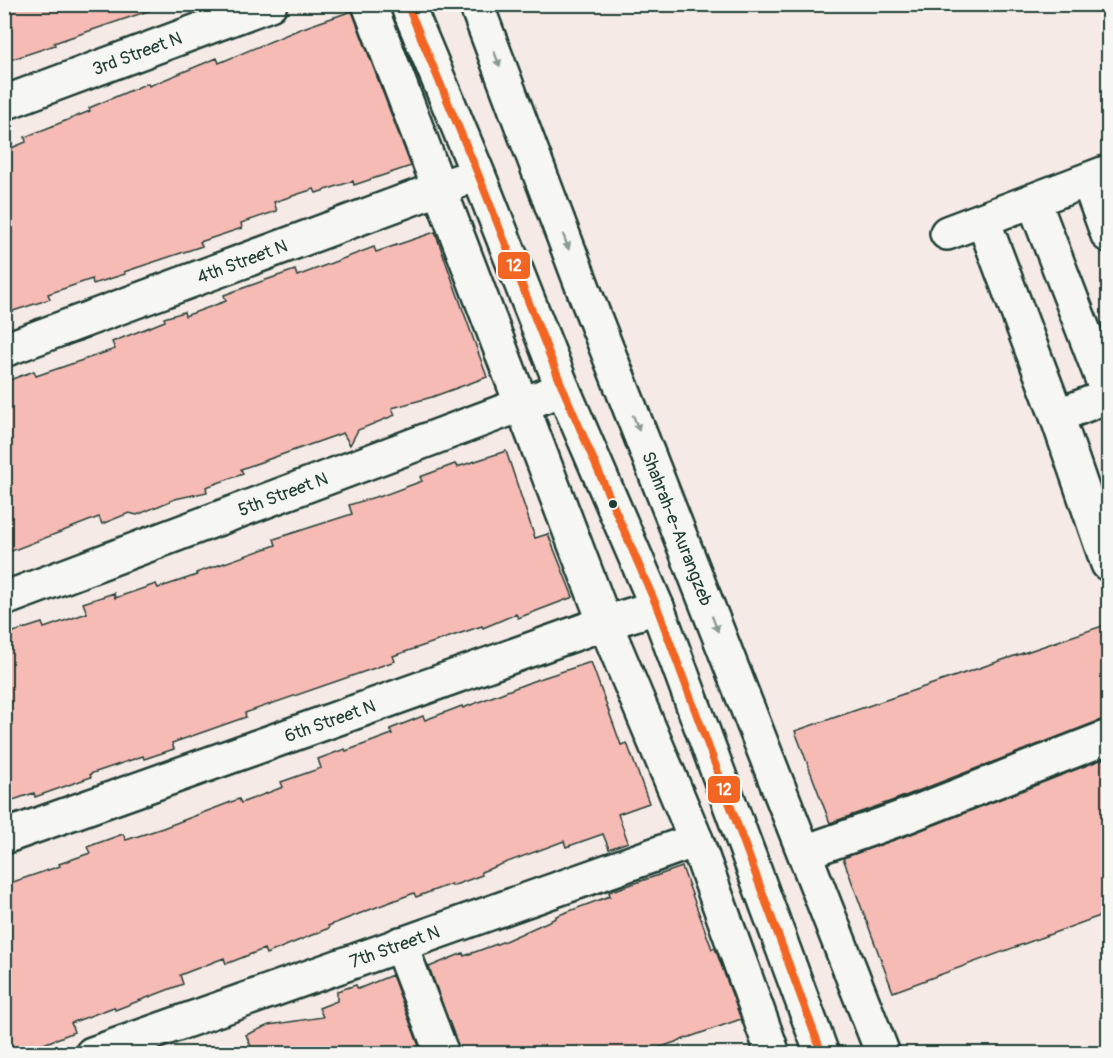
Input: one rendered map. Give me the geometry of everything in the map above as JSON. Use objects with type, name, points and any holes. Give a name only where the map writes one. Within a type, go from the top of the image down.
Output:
[{"type":"street","name":"3rd Street N","points":[[4,103],[270,4]]},
{"type":"street","points":[[369,4],[605,622],[696,840],[773,1053]]},
{"type":"street","points":[[407,4],[478,174],[563,389],[657,607],[820,1047],[783,1053]]},
{"type":"street","name":"Shahrah-e-Aurangzeb","points":[[476,4],[586,296],[883,1053]]},
{"type":"street","name":"4th Street N","points":[[4,350],[478,174]]},
{"type":"street","points":[[947,233],[1098,176],[1108,235]]},
{"type":"street","points":[[1034,201],[1108,395],[1057,416]]},
{"type":"street","points":[[982,220],[1057,416],[1108,564]]},
{"type":"street","name":"5th Street N","points":[[4,599],[563,389]]},
{"type":"street","name":"6th Street N","points":[[4,837],[605,622],[657,607]]},
{"type":"street","points":[[805,852],[1105,748]]},
{"type":"street","name":"7th Street N","points":[[92,1053],[696,840]]},
{"type":"street","points":[[400,944],[442,1053]]},
{"type":"building","points":[[4,4],[157,4],[157,8],[4,62]]},
{"type":"building","points":[[352,11],[411,166],[354,185],[353,181],[316,193],[314,189],[274,202],[277,211],[241,223],[242,228],[200,242],[202,246],[93,284],[92,279],[48,294],[50,299],[4,314],[4,151],[26,142],[25,137],[90,111],[89,108],[148,83],[149,86],[217,58],[219,63],[300,29]]},
{"type":"building","points":[[435,232],[487,377],[432,397],[392,408],[395,415],[358,430],[350,445],[343,433],[241,469],[243,474],[206,487],[207,492],[175,499],[137,515],[129,513],[102,524],[99,517],[4,554],[4,382],[34,371],[36,376],[115,349],[112,342],[165,321],[164,318],[184,312],[185,316],[226,301],[224,295],[260,282],[295,270],[297,276],[374,247],[376,252]]},
{"type":"building","points":[[506,451],[535,538],[548,534],[573,597],[518,618],[516,614],[483,628],[482,626],[393,656],[395,661],[245,713],[246,717],[172,743],[174,749],[144,759],[143,756],[90,774],[91,777],[35,797],[34,793],[4,803],[4,635],[42,623],[44,628],[87,613],[83,603],[114,593],[115,598],[156,584],[158,588],[197,575],[196,573],[276,545],[274,539],[352,514],[349,505],[422,481],[420,477],[455,464],[457,467]]},
{"type":"building","points":[[1108,624],[1108,719],[830,823],[795,731]]},
{"type":"building","points":[[591,662],[621,745],[627,743],[649,803],[618,814],[628,842],[609,849],[603,834],[566,847],[564,841],[481,872],[482,875],[452,886],[451,884],[416,897],[414,893],[369,910],[266,954],[264,949],[226,964],[224,958],[180,975],[183,984],[115,1010],[114,1007],[71,1023],[74,1032],[21,1053],[14,1053],[4,1028],[4,885],[60,866],[59,864],[90,853],[87,847],[123,834],[126,840],[239,799],[241,803],[283,787],[281,782],[321,768],[318,759],[392,734],[390,729],[423,716],[425,720],[462,706],[463,708]]},
{"type":"building","points":[[1108,757],[1108,913],[893,992],[843,858]]},
{"type":"building","points":[[682,867],[741,1019],[644,1053],[460,1053],[429,967],[463,953],[464,956],[505,941],[556,916],[610,896],[609,892]]},
{"type":"building","points":[[392,975],[419,1046],[397,1053],[254,1053],[246,1035],[269,1025],[323,1017],[319,1008],[337,1001],[337,991],[356,985],[358,989]]},
{"type":"transit line","name":"12","points":[[407,4],[478,174],[563,389],[657,607],[822,1054]]}]
